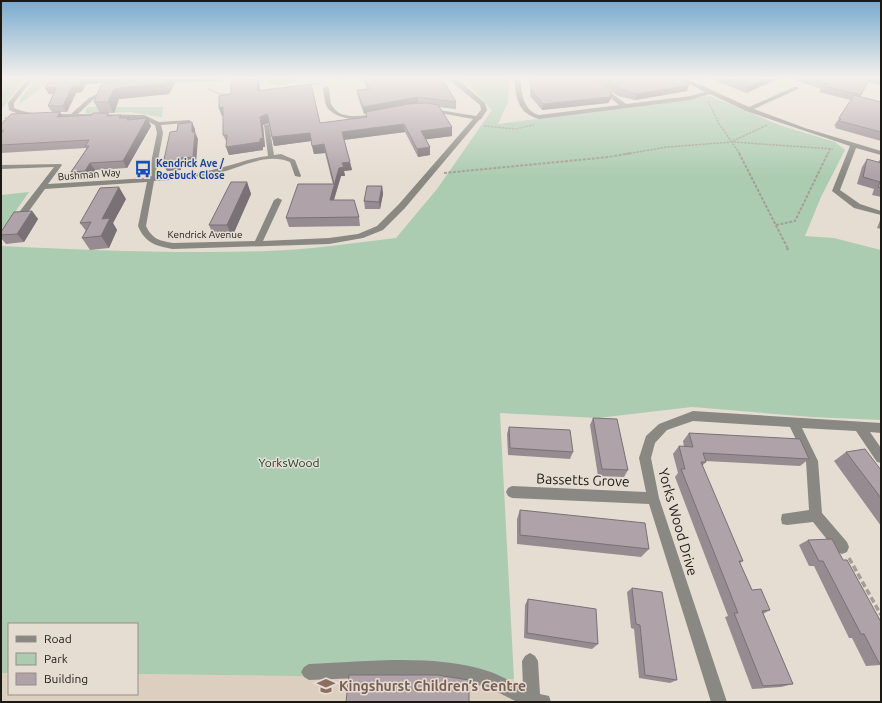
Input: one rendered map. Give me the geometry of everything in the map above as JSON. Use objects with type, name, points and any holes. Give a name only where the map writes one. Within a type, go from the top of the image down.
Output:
[{"type":"street","points":[[13,110],[34,116],[133,116],[144,117],[158,124],[188,121],[189,125]]},
{"type":"street","points":[[73,116],[80,110]]},
{"type":"street","points":[[333,110],[337,114],[359,118],[386,114]]},
{"type":"street","points":[[441,110],[479,118],[484,110]]},
{"type":"street","points":[[526,110],[528,113],[535,116],[545,117],[597,110]]},
{"type":"street","points":[[748,110],[852,148],[881,153]]},
{"type":"street","name":"Kendrick Avenue","points":[[158,124],[160,133],[142,226],[146,236],[155,243],[173,246],[329,241],[360,236],[380,228],[402,206],[479,118]]},
{"type":"street","points":[[267,125],[271,157]]},
{"type":"street","points":[[852,148],[836,190],[857,206],[881,213]]},
{"type":"street","name":"Bushman Way","points":[[23,213],[43,187],[186,177],[221,170],[250,160],[281,156],[293,161],[298,176]]},
{"type":"street","points":[[1,167],[59,165],[43,187]]},
{"type":"street","name":"Kendrick Avenue","points":[[258,243],[278,200]]},
{"type":"street","name":"Yorks Wood Drive","points":[[719,702],[653,498],[645,458],[650,440],[662,427],[694,416],[881,428]]},
{"type":"street","points":[[794,422],[812,461],[816,515],[842,547]]},
{"type":"street","points":[[859,426],[881,458]]},
{"type":"street","name":"Bassetts Grove","points":[[512,492],[653,498]]},
{"type":"street","points":[[787,519],[816,515]]},
{"type":"street","points":[[530,662],[535,702]]},
{"type":"street","points":[[309,672],[408,668],[452,672],[490,680],[535,702]]},
{"type":"path","points":[[712,110],[719,124],[733,142],[788,250]]},
{"type":"path","points":[[472,125],[518,129],[528,128],[547,120],[545,117]]},
{"type":"path","points":[[733,142],[768,125]]},
{"type":"path","points":[[430,174],[609,157],[667,147],[733,142],[830,149],[852,148]]},
{"type":"path","points":[[776,225],[796,221],[830,149]]},
{"type":"path","points":[[842,547],[881,615]]},
{"type":"shaded area","name":"Kingshurst Children’s Centre","points":[[1,673],[8,673],[8,695],[138,695],[138,674],[514,679],[516,702],[1,702]]},
{"type":"green space","points":[[86,110],[163,110],[162,117],[130,112],[85,113]]},
{"type":"green space","name":"YorksWood","points":[[492,110],[504,110],[498,124],[605,110],[743,110],[782,126],[835,142],[845,150],[821,197],[805,236],[834,238],[881,250],[881,420],[811,417],[692,407],[598,418],[500,413],[514,679],[138,674],[138,623],[8,623],[8,673],[1,673],[1,246],[133,251],[233,252],[298,249],[396,238],[437,189]]},
{"type":"green space","points":[[29,192],[11,218],[1,236],[1,195]]},
{"type":"building","points":[[223,110],[317,110],[320,123],[367,117],[366,112],[378,110],[441,110],[452,127],[421,131],[430,147],[417,149],[404,124],[342,132],[350,162],[342,163],[344,167],[339,168],[330,200],[354,200],[359,217],[286,218],[298,184],[334,184],[324,144],[312,146],[310,133],[272,137],[267,114],[260,117],[263,138],[260,139],[260,142],[226,147],[227,135],[223,135]]},
{"type":"building","points":[[844,110],[881,110],[881,132],[839,121],[841,119],[839,118]]},
{"type":"building","points":[[60,112],[57,117],[108,113],[107,116],[121,115],[119,118],[129,118],[127,120],[147,118],[123,161],[90,163],[85,171],[71,172],[89,146],[85,146],[89,140],[1,145],[1,134],[4,130],[1,131],[1,125],[11,114]]},
{"type":"building","points":[[192,122],[192,132],[195,132],[193,157],[179,158],[178,162],[163,164],[170,132],[177,131],[178,124]]},
{"type":"building","points":[[867,159],[881,163],[881,188],[878,187],[880,182],[863,177]]},
{"type":"building","points":[[231,182],[247,182],[227,225],[209,225]]},
{"type":"building","points":[[367,186],[382,186],[379,202],[364,201]]},
{"type":"building","points":[[119,187],[102,219],[110,218],[101,236],[82,238],[91,222],[80,223],[100,188]]},
{"type":"building","points":[[32,211],[17,234],[1,235],[1,232],[14,212]]},
{"type":"building","points":[[593,418],[617,419],[628,470],[602,469]]},
{"type":"building","points":[[509,427],[570,430],[573,452],[510,448]]},
{"type":"building","points":[[689,433],[800,439],[809,459],[703,453],[706,462],[701,462],[743,561],[739,561],[752,590],[761,589],[770,610],[762,611],[793,684],[763,686],[734,613],[738,613],[681,469],[685,469],[679,446],[693,447]]},
{"type":"building","points":[[865,449],[881,470],[881,498],[846,452]]},
{"type":"building","points":[[520,510],[645,523],[649,549],[520,535]]},
{"type":"building","points":[[832,539],[843,560],[847,560],[881,622],[881,663],[879,663],[864,634],[861,634],[823,561],[819,561],[808,540]]},
{"type":"building","points":[[632,588],[662,592],[677,680],[645,675],[640,625],[636,624]]},
{"type":"building","points":[[528,599],[596,609],[598,644],[527,633]]},
{"type":"building","points":[[349,675],[437,675],[469,680],[469,702],[346,702]]},
{"type":"place","name":"Kendrick Ave / Roebuck Close","points":[[143,169]]},
{"type":"place","name":"Kingshurst Children’s Centre","points":[[326,686]]}]
